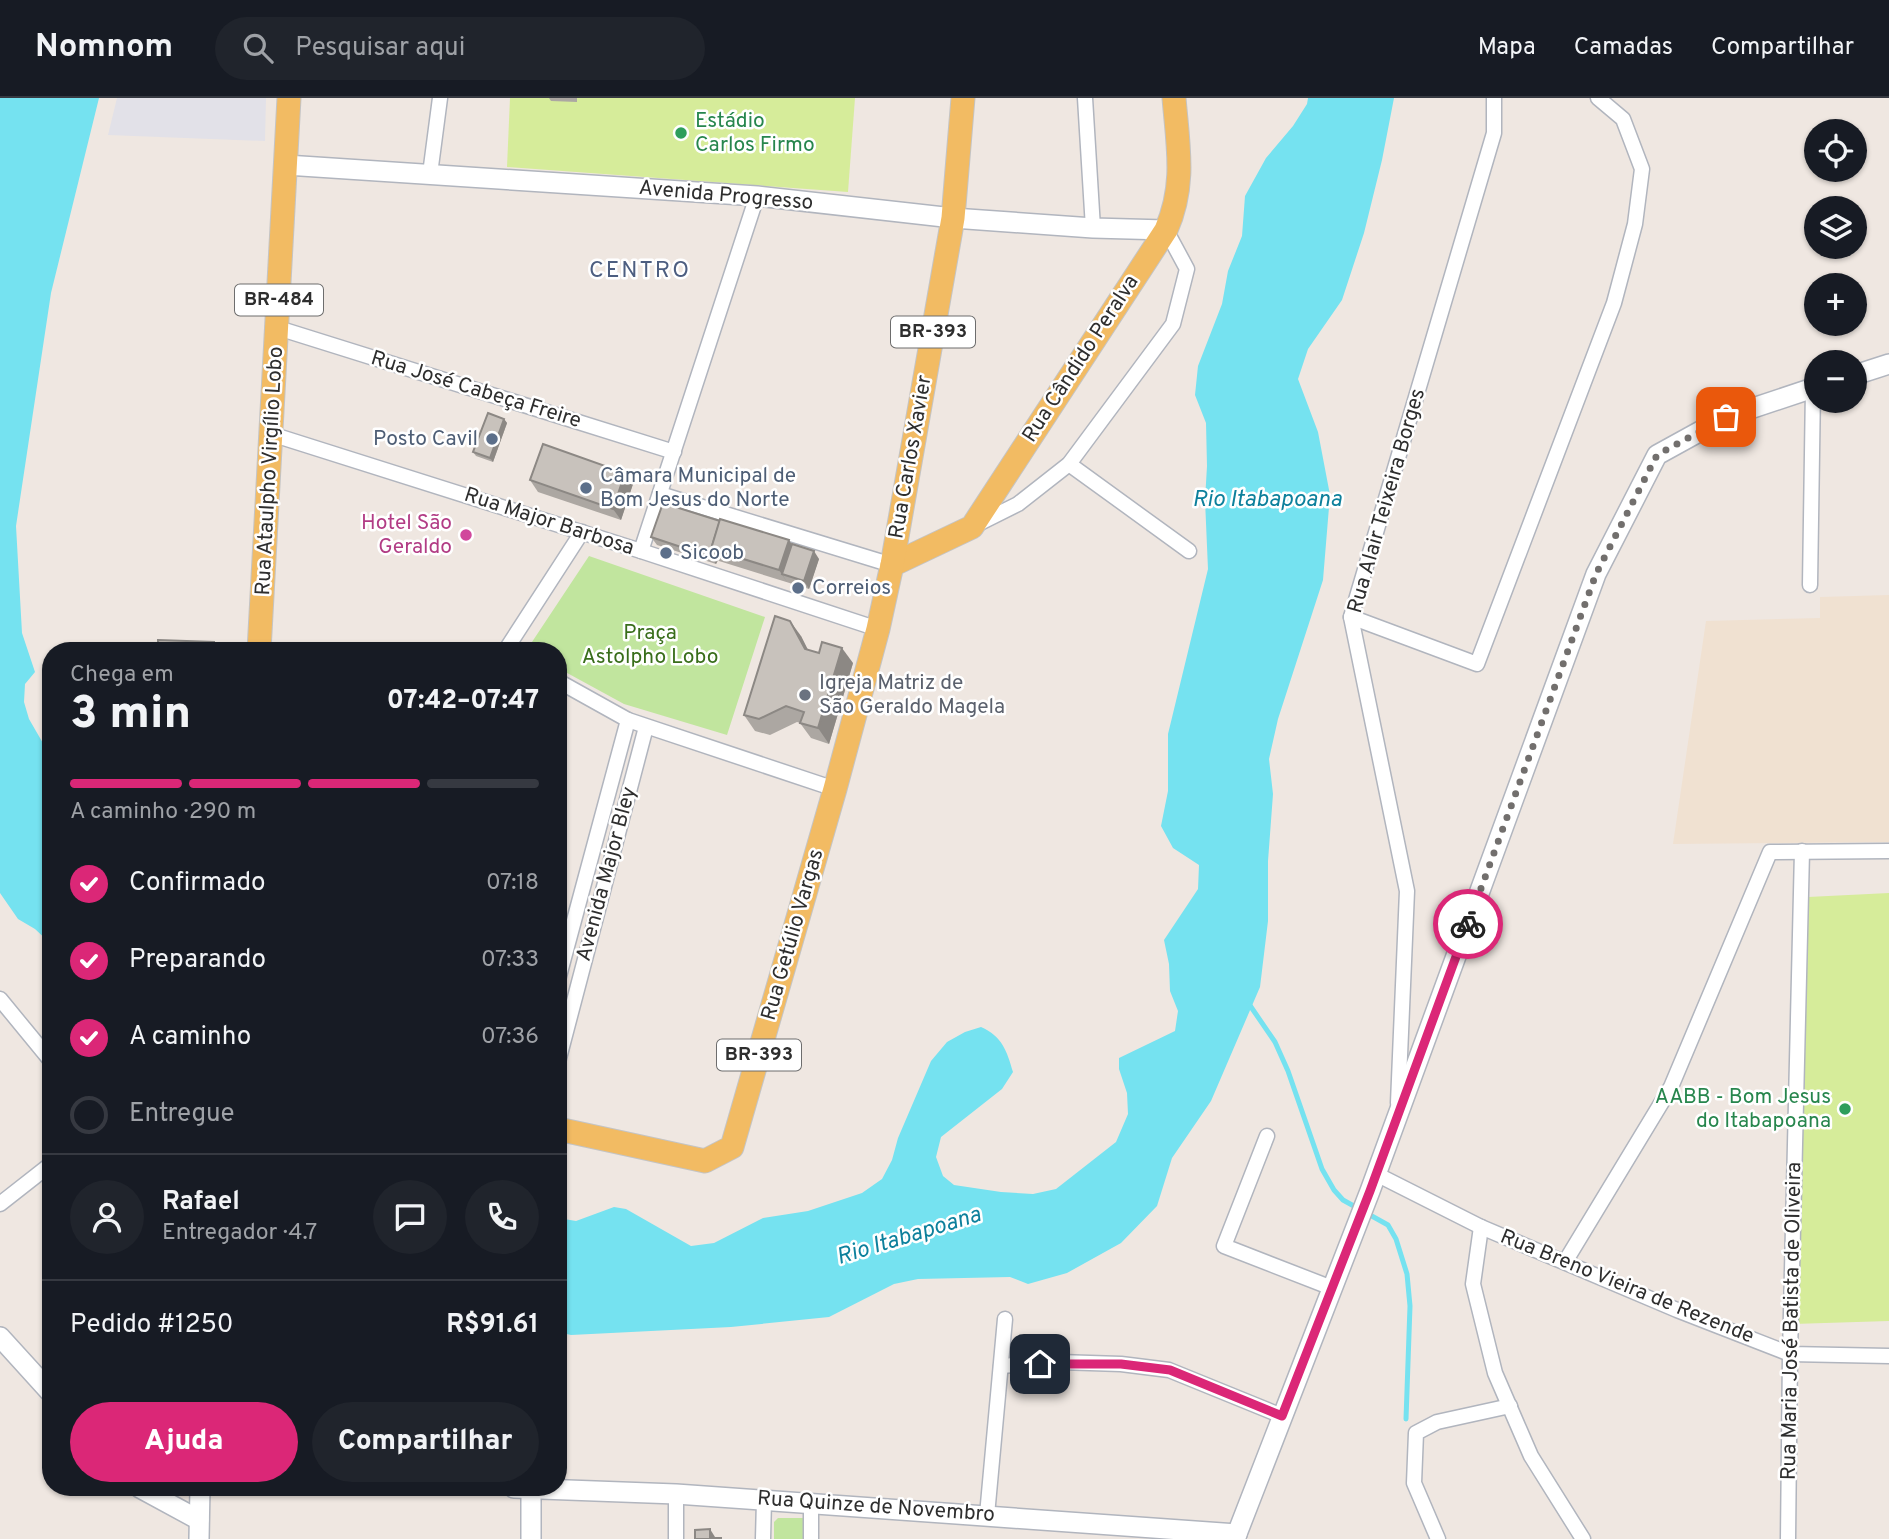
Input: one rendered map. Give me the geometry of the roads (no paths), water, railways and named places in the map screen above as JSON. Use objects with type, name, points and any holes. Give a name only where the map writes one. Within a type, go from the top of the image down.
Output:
[{"type":"main road","name":"BR-484","points":[[286,165],[289,98]]},
{"type":"main road","name":"Rua Carlos Xavier","points":[[892,565],[953,218],[963,98]]},
{"type":"main road","name":"Rua Cândido Peralva","points":[[972,527],[1166,230],[1175,209],[1180,170],[1174,98]]},
{"type":"main road","name":"Avenida Progresso","points":[[286,165],[757,196],[953,218],[1093,228],[1166,230]]},
{"type":"main road","name":"Rua Ataulpho Virgílio Lobo","points":[[259,642],[286,165]]},
{"type":"main road","points":[[1867,371],[1889,364]]},
{"type":"main road","points":[[1236,1536],[1373,1183],[1596,574],[1657,455],[1726,417],[1804,391]]},
{"type":"main road","points":[[892,565],[972,527]]},
{"type":"main road","name":"BR-393","points":[[878,629],[892,565]]},
{"type":"main road","name":"Rua Getúlio Vargas","points":[[567,1131],[705,1161],[732,1147],[878,629]]},
{"type":"main road","points":[[0,1337],[42,1383]]},
{"type":"main road","name":"Rua Quinze de Novembro","points":[[567,1489],[676,1494],[987,1515],[1236,1536]]},
{"type":"main road","points":[[151,1496],[199,1530]]},
{"type":"main road","points":[[199,1530],[200,1496]]},
{"type":"main road","points":[[531,1496],[531,1539]]},
{"type":"street","points":[[430,174],[440,98]]},
{"type":"street","points":[[1084,98],[1093,228]]},
{"type":"street","name":"Rua Alair Teixeira Borges","points":[[1397,1118],[1407,891],[1351,617],[1494,134],[1494,98]]},
{"type":"street","points":[[1351,617],[1478,664],[1614,303],[1635,224],[1642,169],[1623,119],[1598,98]]},
{"type":"street","points":[[641,551],[757,196]]},
{"type":"street","points":[[972,527],[1018,504],[1069,464],[1174,324],[1187,269],[1166,230]]},
{"type":"street","name":"Rua José Cabeça Freire","points":[[278,328],[674,452]]},
{"type":"street","points":[[1810,584],[1814,413]]},
{"type":"street","name":"Rua Major Barbosa","points":[[271,434],[878,629]]},
{"type":"street","points":[[1069,464],[1189,551]]},
{"type":"street","points":[[660,494],[892,565]]},
{"type":"street","points":[[511,642],[582,532]]},
{"type":"street","points":[[567,686],[646,727],[835,789]]},
{"type":"street","name":"Avenida Major Bley","points":[[567,947],[628,720]]},
{"type":"street","name":"Avenida Major Bley","points":[[567,1028],[646,727]]},
{"type":"street","name":"Rua Maria José Batista de Oliveira","points":[[1788,1539],[1802,851]]},
{"type":"street","points":[[1565,1262],[1671,1087],[1770,852],[1889,851]]},
{"type":"street","points":[[0,999],[42,1050]]},
{"type":"street","points":[[1266,1136],[1224,1246],[1332,1288]]},
{"type":"street","points":[[0,1204],[42,1171]]},
{"type":"street","name":"Rua Breno Vieira de Rezende","points":[[1373,1183],[1677,1310],[1790,1354],[1889,1356]]},
{"type":"street","points":[[1481,1227],[1473,1284],[1495,1373],[1531,1456],[1583,1539]]},
{"type":"street","points":[[987,1515],[1004,1319]]},
{"type":"street","points":[[1001,1366],[1059,1362],[1109,1363],[1170,1370],[1282,1416]]},
{"type":"street","points":[[1438,1539],[1414,1483],[1416,1433],[1437,1422],[1510,1406]]},
{"type":"street","points":[[676,1494],[676,1539]]},
{"type":"street","points":[[764,1500],[764,1539]]},
{"type":"street","points":[[811,1503],[811,1539]]},
{"type":"water","points":[[0,98],[99,98],[51,293],[16,526],[22,633],[35,672],[25,684],[24,702],[29,719],[42,741],[42,936],[18,919],[0,893]]},
{"type":"water","name":"Rio Itabapoana","points":[[1308,98],[1394,98],[1364,233],[1342,300],[1308,349],[1298,379],[1318,432],[1330,495],[1323,580],[1278,719],[1269,759],[1273,794],[1268,861],[1268,921],[1260,987],[1211,1101],[1172,1158],[1157,1206],[1121,1243],[1067,1273],[1028,1284],[1010,1277],[918,1279],[894,1284],[829,1317],[731,1327],[567,1334],[567,1220],[576,1221],[614,1207],[626,1209],[691,1246],[714,1243],[763,1218],[808,1211],[862,1193],[882,1179],[892,1160],[898,1138],[931,1061],[947,1042],[965,1032],[981,1027],[994,1035],[1006,1051],[1013,1072],[1002,1089],[941,1137],[936,1157],[943,1176],[954,1185],[1033,1194],[1056,1189],[1116,1142],[1128,1114],[1127,1093],[1119,1069],[1119,1058],[1175,1031],[1178,1011],[1170,991],[1169,964],[1164,940],[1198,889],[1199,865],[1173,848],[1161,826],[1168,791],[1168,734],[1208,569],[1206,423],[1195,395],[1198,366],[1222,304],[1228,271],[1242,236],[1245,196],[1266,158],[1293,126]]},
{"type":"waterway","points":[[1249,1004],[1275,1042],[1288,1071],[1322,1169],[1334,1190],[1343,1200],[1388,1225],[1396,1239],[1407,1274],[1410,1306],[1406,1419]]},
{"type":"place","name":"Estádio Carlos Firmo","points":[[681,133]]},
{"type":"place","name":"Posto Cavil","points":[[492,439]]},
{"type":"place","name":"Câmara Municipal de Bom Jesus do Norte","points":[[586,488]]},
{"type":"place","name":"Hotel São Geraldo","points":[[466,535]]},
{"type":"place","name":"Sicoob","points":[[666,553]]},
{"type":"place","name":"Correios","points":[[798,588]]},
{"type":"place","name":"Igreja Matriz de São Geraldo Magela","points":[[805,695]]},
{"type":"place","name":"AABB - Bom Jesus do Itabapoana","points":[[1845,1109]]},
{"type":"district","name":"CENTRO","points":[[640,271]]},
{"type":"park label","name":"Praça Astolpho Lobo","points":[[650,645]]}]
